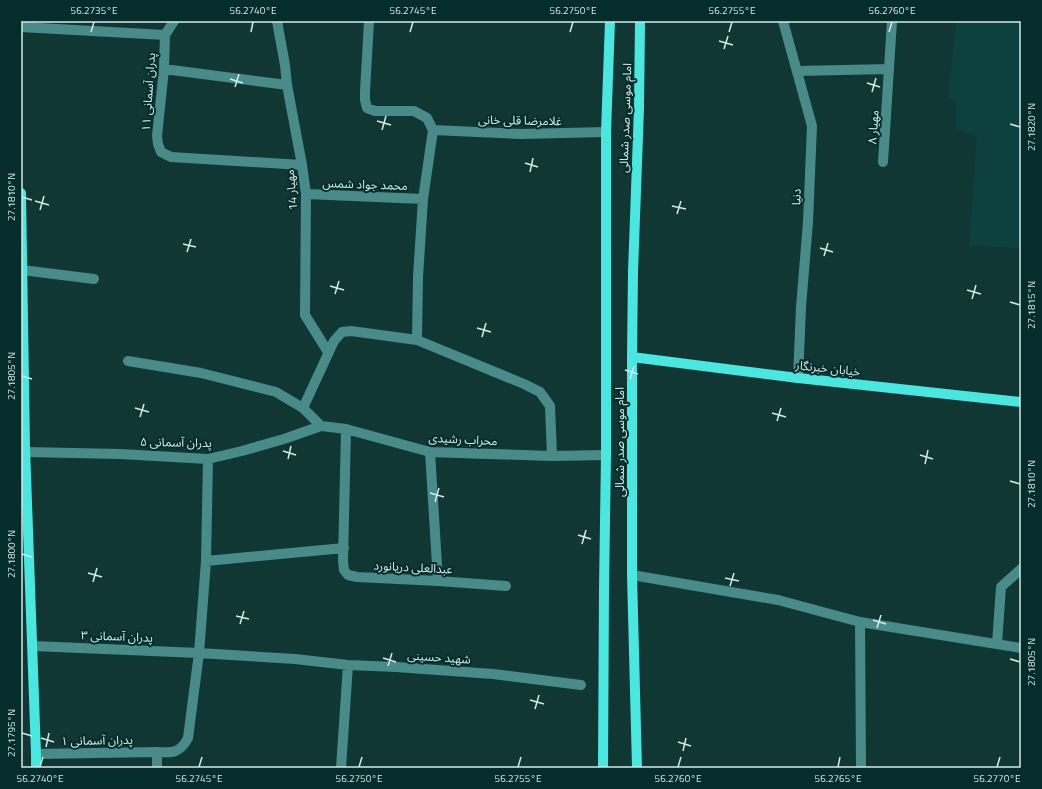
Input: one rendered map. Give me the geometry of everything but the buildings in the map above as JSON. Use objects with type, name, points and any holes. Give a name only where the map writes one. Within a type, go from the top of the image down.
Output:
[{"type":"main road","name":"امام موسی صدر شمالی","points":[[603,768],[606,455],[606,132],[610,21]]},
{"type":"main road","name":"امام موسی صدر شمالی","points":[[637,768],[632,575],[632,357],[640,21]]},
{"type":"main road","points":[[21,194],[26,452],[36,768]]},
{"type":"main road","name":"خیابان خبرنگار","points":[[632,357],[798,378],[1021,402]]},
{"type":"street","points":[[165,35],[174,21]]},
{"type":"street","name":"مهیار 14","points":[[277,21],[306,194],[305,316],[328,352]]},
{"type":"street","points":[[369,21],[365,91],[367,108],[375,111],[414,111],[427,118],[433,130],[423,199],[418,278],[418,340]]},
{"type":"street","name":"دنیا","points":[[783,21],[812,126],[808,222],[801,307],[798,378]]},
{"type":"street","name":"مهیار ۸","points":[[883,162],[892,21]]},
{"type":"street","name":"پدران آسمانی ۱۱","points":[[21,27],[56,25],[165,35],[164,69],[157,136],[161,152],[171,157],[302,164]]},
{"type":"street","points":[[164,69],[287,85]]},
{"type":"street","points":[[797,71],[889,69]]},
{"type":"street","name":"غلامرضا قلی خانی","points":[[433,130],[521,134],[606,132]]},
{"type":"street","name":"محمد جواد شمس","points":[[306,194],[423,199]]},
{"type":"street","points":[[22,270],[94,278]]},
{"type":"street","points":[[303,408],[328,352],[334,341],[342,332],[351,331],[418,340],[540,392],[550,406],[552,456]]},
{"type":"street","points":[[128,361],[201,373],[276,392],[303,408],[321,426]]},
{"type":"street","name":"محراب رشیدی","points":[[321,426],[346,429],[430,452],[552,456],[606,455]]},
{"type":"street","name":"پدران آسمانی ۵","points":[[26,452],[120,454],[208,459],[284,439],[321,426]]},
{"type":"street","name":"عبدالعلی دریانورد","points":[[346,429],[344,570],[348,575],[357,577],[506,586]]},
{"type":"street","points":[[430,452],[438,581]]},
{"type":"street","name":"پدران آسمانی ۱","points":[[36,754],[168,752],[179,750],[184,745],[188,738],[199,652],[206,561],[208,459]]},
{"type":"street","points":[[206,561],[344,548]]},
{"type":"street","points":[[997,644],[1001,587],[1021,569]]},
{"type":"street","points":[[632,575],[778,600],[860,622],[1021,648]]},
{"type":"street","points":[[860,622],[861,768]]},
{"type":"street","name":"پدران آسمانی ۳","points":[[33,646],[199,652]]},
{"type":"street","name":"شهید حسینی","points":[[199,652],[348,665],[493,674],[581,685]]},
{"type":"street","points":[[341,768],[348,665]]},
{"type":"street","points":[[157,752],[157,768]]},
{"type":"shaded area","points":[[956,21],[1021,21],[1021,248],[969,246],[977,135],[956,129],[956,101],[948,98]]}]
